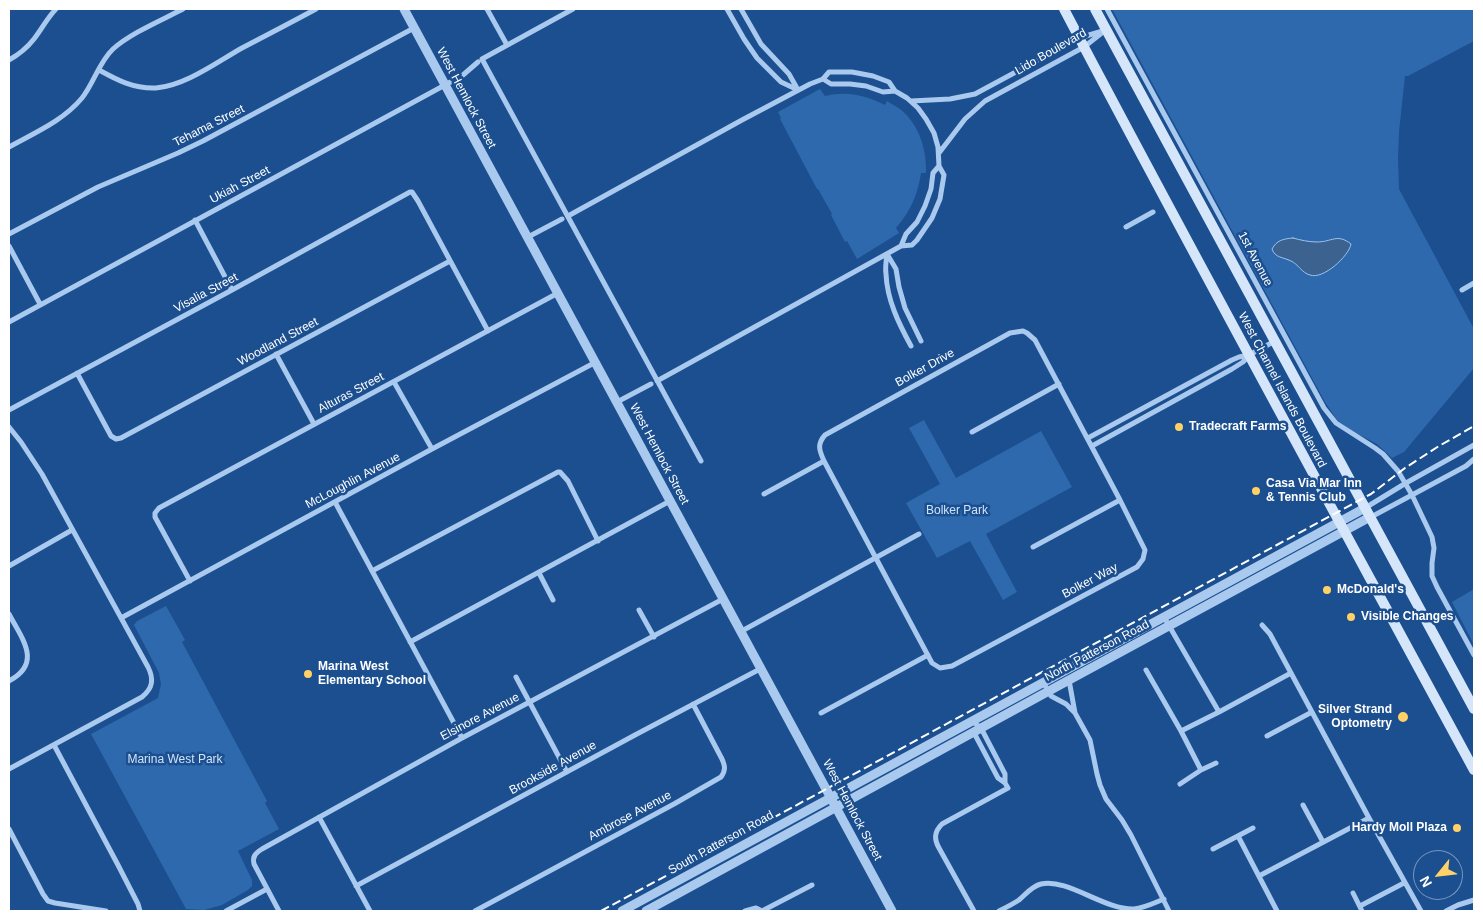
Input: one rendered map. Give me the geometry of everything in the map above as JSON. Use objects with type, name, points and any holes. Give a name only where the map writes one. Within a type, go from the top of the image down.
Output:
[{"type":"main road","name":"West Channel Islands Boulevard","points":[[1064,9],[1341,527],[1474,770]]},
{"type":"main road","name":"West Channel Islands Boulevard","points":[[1096,9],[1474,709]]},
{"type":"street","points":[[9,60],[26,48],[56,9]]},
{"type":"street","points":[[9,147],[64,115],[82,97],[106,57],[121,43],[183,9]]},
{"type":"street","points":[[99,70],[121,82],[132,85],[144,87],[165,86],[190,77],[316,9]]},
{"type":"street","name":"West Hemlock Street","points":[[404,9],[892,911]]},
{"type":"street","points":[[487,9],[507,45]]},
{"type":"street","name":"Ukiah Street","points":[[9,322],[445,85],[463,75],[480,60],[573,9]]},
{"type":"street","points":[[727,9],[757,58],[781,82],[798,90]]},
{"type":"street","points":[[741,9],[761,44],[789,74],[798,90]]},
{"type":"street","name":"1st Avenue","points":[[1107,9],[1324,408],[1342,428],[1366,441],[1383,454],[1406,483],[1432,537],[1434,548],[1432,576],[1474,655]]},
{"type":"street","name":"Tehama Street","points":[[9,234],[98,187],[203,141],[414,28]]},
{"type":"street","name":"Lido Boulevard","points":[[911,101],[958,98],[975,94],[1107,30]]},
{"type":"street","name":"Lido Boulevard","points":[[939,153],[965,119],[985,101],[1082,42],[1107,30]]},
{"type":"street","points":[[480,60],[701,461]]},
{"type":"street","points":[[528,237],[798,90],[823,79],[828,72],[852,72],[888,82],[895,91],[911,101],[922,113],[937,142],[939,166],[944,175],[942,191],[936,210],[917,240],[912,245],[901,246],[657,381]]},
{"type":"street","points":[[823,79],[831,84],[858,84],[883,92],[895,91]]},
{"type":"street","points":[[901,246],[906,234],[916,222],[925,206],[931,189],[933,173],[939,166]]},
{"type":"street","name":"Visalia Street","points":[[9,410],[232,290],[407,192],[412,192],[418,201],[450,261]]},
{"type":"street","points":[[1126,227],[1153,212]]},
{"type":"street","points":[[195,220],[232,290]]},
{"type":"street","points":[[9,246],[40,304]]},
{"type":"street","points":[[887,254],[896,269],[905,308],[921,341]]},
{"type":"street","points":[[887,254],[885,273],[889,294],[899,322],[911,346]]},
{"type":"street","points":[[450,261],[488,331]]},
{"type":"street","name":"Woodland Street","points":[[77,373],[111,436],[116,439],[124,437],[450,261]]},
{"type":"street","points":[[1462,290],[1474,283]]},
{"type":"street","name":"Alturas Street","points":[[190,581],[155,517],[155,513],[164,505],[558,293]]},
{"type":"street","name":"Bolker Drive","points":[[928,655],[824,461],[818,448],[820,441],[825,435],[1010,333],[1023,331],[1035,340],[1088,438]]},
{"type":"street","points":[[1088,438],[1232,360],[1249,355],[1276,341]]},
{"type":"street","points":[[276,354],[314,424]]},
{"type":"street","points":[[1092,446],[1238,366],[1249,355]]},
{"type":"street","name":"McLoughlin Avenue","points":[[121,618],[596,362]]},
{"type":"street","points":[[394,382],[432,449]]},
{"type":"street","points":[[617,402],[651,384]]},
{"type":"street","points":[[972,432],[1059,384]]},
{"type":"street","points":[[9,427],[35,462],[150,673],[152,686],[142,697],[9,769]]},
{"type":"street","name":"Bolker Way","points":[[928,655],[932,663],[940,668],[952,666],[1137,567],[1143,560],[1145,550],[1088,438]]},
{"type":"street","points":[[1368,513],[1406,483],[1474,445]]},
{"type":"street","points":[[1368,513],[1412,495],[1466,466],[1474,459]]},
{"type":"street","points":[[764,494],[824,461]]},
{"type":"street","points":[[1466,466],[1474,464]]},
{"type":"street","points":[[372,571],[558,472],[568,481],[598,541]]},
{"type":"street","points":[[1033,546],[1120,500]]},
{"type":"street","points":[[410,642],[670,501]]},
{"type":"street","points":[[335,502],[462,738]]},
{"type":"street","name":"North Patterson Road","points":[[831,798],[1164,617],[1368,513]]},
{"type":"street","name":"North Patterson Road","points":[[836,808],[1169,626],[1341,527]]},
{"type":"street","points":[[9,566],[72,530]]},
{"type":"street","points":[[740,632],[919,534]]},
{"type":"street","points":[[539,573],[553,600]]},
{"type":"street","name":"Elsinore Avenue","points":[[267,889],[253,859],[255,854],[262,849],[462,738],[723,599]]},
{"type":"street","points":[[639,610],[654,637]]},
{"type":"street","points":[[9,614],[24,642],[28,658],[26,668],[9,681]]},
{"type":"street","points":[[1164,617],[1219,712]]},
{"type":"street","points":[[1262,625],[1270,634],[1421,911]]},
{"type":"street","points":[[821,713],[928,655]]},
{"type":"street","name":"Brookside Avenue","points":[[356,886],[760,668]]},
{"type":"street","points":[[1146,670],[1181,730],[1200,770]]},
{"type":"street","points":[[1181,730],[1219,712],[1291,673]]},
{"type":"street","points":[[516,677],[567,772]]},
{"type":"street","points":[[1069,680],[1075,713]]},
{"type":"street","points":[[1043,682],[1051,696],[1066,704],[1075,713],[1090,740],[1100,785],[1106,799],[1131,834],[1169,911]]},
{"type":"street","name":"Ambrose Avenue","points":[[475,911],[721,777],[725,766],[693,704]]},
{"type":"street","points":[[1267,736],[1312,712]]},
{"type":"street","points":[[972,721],[1005,774],[1007,786]]},
{"type":"street","points":[[977,730],[998,778],[1007,786]]},
{"type":"street","points":[[54,745],[118,865],[140,911]]},
{"type":"street","points":[[1180,784],[1200,770],[1216,763]]},
{"type":"street","points":[[974,911],[935,841],[937,830],[942,824],[1007,786]]},
{"type":"street","name":"South Patterson Road","points":[[622,911],[831,798]]},
{"type":"street","points":[[1303,805],[1323,842]]},
{"type":"street","name":"South Patterson Road","points":[[648,911],[836,808]]},
{"type":"street","points":[[319,817],[370,911]]},
{"type":"street","points":[[1259,876],[1369,818]]},
{"type":"street","points":[[1213,849],[1253,828]]},
{"type":"street","points":[[9,829],[48,900],[55,903],[106,911]]},
{"type":"street","points":[[1238,836],[1277,911]]},
{"type":"street","points":[[1353,893],[1361,909],[1404,882]]},
{"type":"street","points":[[999,911],[1017,901],[1032,888],[1049,883],[1061,885],[1114,906],[1124,908],[1140,908],[1164,899]]},
{"type":"street","points":[[745,911],[756,908],[762,911],[812,884]]},
{"type":"street","points":[[226,911],[267,889],[280,911]]},
{"type":"street","points":[[643,900],[648,911]]},
{"type":"street","points":[[1446,911],[1474,900]]},
{"type":"green space","points":[[1112,9],[1474,9],[1474,41],[1405,76],[1399,132],[1399,189],[1474,329],[1474,368],[1404,452],[1392,458],[1377,444],[1354,432],[1337,420],[1325,402]]},
{"type":"green space","points":[[820,89],[825,96],[856,95],[885,105],[887,101],[900,109],[907,115],[917,130],[925,155],[926,173],[921,173],[913,203],[896,228],[899,233],[857,259],[847,241],[845,242],[778,112]]},
{"type":"green space","name":"Bolker Park","points":[[924,420],[956,478],[1041,431],[1072,487],[986,534],[1017,592],[1003,600],[970,541],[937,558],[906,503],[940,484],[909,428]]},
{"type":"green space","points":[[1474,589],[1474,645],[1452,602]]},
{"type":"green space","name":"Marina West Park","points":[[166,606],[185,640],[182,642],[267,801],[265,803],[279,829],[238,851],[252,880],[252,886],[222,905],[204,910],[186,909],[91,734],[158,698],[161,684],[159,673],[134,625],[137,621]]},
{"type":"shaded area","points":[[1293,238],[1317,242],[1342,239],[1351,244],[1346,255],[1335,266],[1315,276],[1307,274],[1293,262],[1277,256],[1273,252],[1272,249],[1278,242]]},
{"type":"railway","points":[[601,911],[1371,494],[1405,468],[1474,426]]},
{"type":"place","name":"Tradecraft Farms","points":[[1179,427]]},
{"type":"place","name":"Casa Via Mar Inn & Tennis Club","points":[[1256,491]]},
{"type":"place","name":"McDonald's","points":[[1327,590]]},
{"type":"place","name":"Visible Changes","points":[[1351,617]]},
{"type":"place","name":"Marina West Elementary School","points":[[308,674]]},
{"type":"place","name":"Silver Strand Optometry","points":[[1403,717]]},
{"type":"place","name":"Hardy Moll Plaza","points":[[1457,828]]}]
